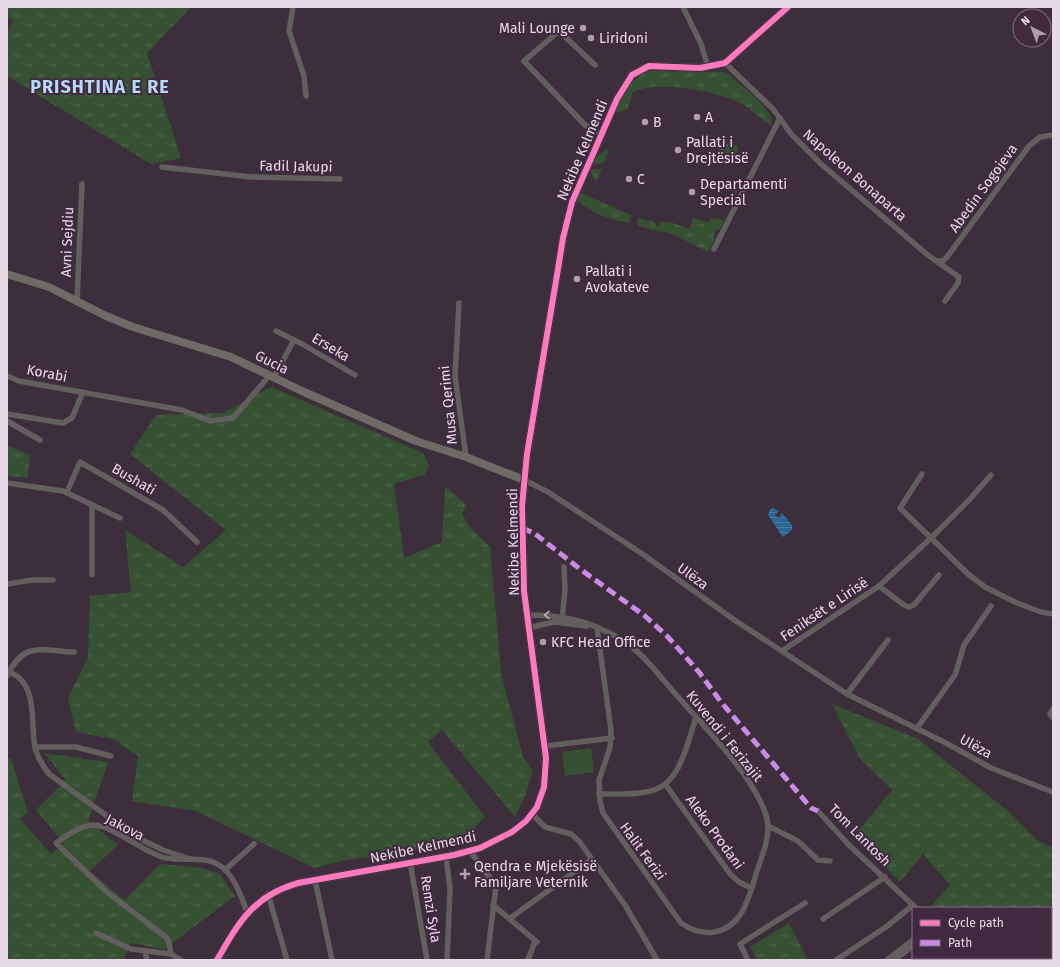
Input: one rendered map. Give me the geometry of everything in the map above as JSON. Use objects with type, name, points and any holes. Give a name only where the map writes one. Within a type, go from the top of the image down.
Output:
[{"type":"street","points":[[293,7],[290,31],[304,76],[306,96]]},
{"type":"street","points":[[683,7],[701,44],[708,68]]},
{"type":"street","name":"Nekibe Kelmendi","points":[[217,960],[232,934],[248,914],[268,894],[285,887],[315,880],[470,851],[490,844],[512,832],[532,814],[540,800],[544,787],[546,746],[528,628],[522,528],[524,480],[566,224],[576,192],[622,88],[637,71],[655,65],[708,68],[725,63],[788,7]]},
{"type":"street","points":[[595,65],[559,30],[524,61],[586,125],[601,134]]},
{"type":"street","name":"Napoleon Bonaparta","points":[[725,63],[768,103],[792,135],[821,164],[937,261],[959,277],[958,283],[945,301]]},
{"type":"street","points":[[714,249],[780,118]]},
{"type":"street","name":"Abedin Sogojeva","points":[[937,261],[947,257],[1029,146],[1037,139],[1053,135]]},
{"type":"street","name":"Fadil Jakupi","points":[[162,167],[252,177],[340,179]]},
{"type":"street","name":"Avni Sejdiu","points":[[77,301],[82,184]]},
{"type":"street","name":"Gucia","points":[[7,274],[49,287],[125,324],[231,357],[304,392],[416,441],[466,457],[524,480]]},
{"type":"street","name":"Musa Qerimi","points":[[459,303],[455,376],[466,457]]},
{"type":"street","name":"Erseka","points":[[276,331],[355,375]]},
{"type":"street","name":"Erseka","points":[[83,392],[182,410],[210,421],[226,420],[237,414],[272,376],[294,340]]},
{"type":"street","name":"Korabi","points":[[7,376],[19,381],[83,392]]},
{"type":"street","points":[[7,414],[63,423],[72,418],[83,392]]},
{"type":"street","points":[[7,421],[40,440]]},
{"type":"street","name":"Bushati","points":[[67,492],[80,462],[163,510],[197,542]]},
{"type":"street","points":[[922,474],[900,508],[968,574],[984,587],[1032,609],[1053,614]]},
{"type":"street","name":"Feniksët e Lirisë","points":[[782,651],[879,586],[931,538],[969,500],[990,475]]},
{"type":"street","name":"Ulëza","points":[[524,480],[548,492],[641,553],[734,619],[847,694],[917,728],[991,768],[1053,792]]},
{"type":"street","points":[[7,483],[67,492],[120,518]]},
{"type":"street","points":[[92,505],[92,575]]},
{"type":"street","points":[[562,623],[565,590],[564,567]]},
{"type":"street","name":"Feniksët e Lirisë","points":[[879,586],[904,605],[909,607],[914,605],[940,575]]},
{"type":"street","points":[[7,584],[33,580],[53,580]]},
{"type":"street","points":[[917,728],[955,675],[964,645],[991,606]]},
{"type":"street","points":[[527,615],[562,616],[584,622],[595,627]]},
{"type":"street","points":[[528,628],[549,622],[595,627]]},
{"type":"street","name":"Kuvendi i Ferizajit","points":[[595,627],[620,639],[635,650],[720,744],[755,792],[765,813],[768,826]]},
{"type":"street","name":"Halit Ferizi","points":[[595,627],[612,738],[599,780],[601,807],[609,823],[676,917],[686,926],[697,931],[710,933],[732,925],[744,909],[766,842],[768,826]]},
{"type":"street","points":[[847,694],[888,640]]},
{"type":"street","points":[[74,652],[34,649],[16,662],[8,674],[22,679],[28,690],[35,747],[40,761],[49,774],[136,837],[149,844],[193,860]]},
{"type":"street","points":[[1053,709],[1050,714],[1053,718]]},
{"type":"street","points":[[599,794],[646,792],[665,784],[679,765],[696,718]]},
{"type":"street","points":[[546,746],[612,738]]},
{"type":"street","points":[[35,747],[76,747],[111,756]]},
{"type":"street","name":"Aleko Prodani","points":[[665,784],[731,875],[739,882],[751,888]]},
{"type":"street","name":"Tom Lantosh","points":[[818,810],[849,845],[885,877],[915,907]]},
{"type":"street","points":[[532,814],[549,829],[574,836],[592,858],[625,905],[656,959]]},
{"type":"street","name":"Jakova","points":[[171,954],[167,938],[108,893],[56,843],[86,826],[100,826],[162,857],[211,861],[218,864],[225,870],[236,886],[248,914]]},
{"type":"street","points":[[768,826],[798,841],[818,860],[830,861]]},
{"type":"street","points":[[225,870],[254,844]]},
{"type":"street","points":[[470,851],[494,882],[496,891],[487,960]]},
{"type":"street","points":[[446,856],[450,889],[448,960]]},
{"type":"street","points":[[509,919],[592,858]]},
{"type":"street","name":"Remzi Syla","points":[[410,862],[426,960]]},
{"type":"street","name":"Tom Lantosh","points":[[823,919],[885,877]]},
{"type":"street","points":[[315,880],[332,960]]},
{"type":"street","points":[[268,894],[287,960]]},
{"type":"street","points":[[748,960],[740,944],[805,903]]},
{"type":"street","points":[[493,905],[536,941],[528,960]]},
{"type":"street","points":[[836,960],[912,909]]},
{"type":"street","points":[[96,933],[115,943],[145,952],[171,954],[181,960]]},
{"type":"street","points":[[886,960],[912,941]]},
{"type":"street","points":[[894,960],[912,947]]},
{"type":"street","points":[[145,952],[147,960]]},
{"type":"green space","points":[[7,7],[191,7],[147,53],[181,158],[151,164],[7,76],[7,33],[13,21],[7,17]]},
{"type":"green space","points":[[650,71],[727,73],[764,107],[772,120],[770,125],[738,102],[715,94],[685,88],[655,87],[633,92],[627,110],[613,113],[627,88],[637,78]]},
{"type":"green space","points":[[720,142],[738,146],[737,158],[719,155]]},
{"type":"green space","points":[[607,149],[609,150],[604,163],[590,165],[592,161]]},
{"type":"green space","points":[[602,169],[596,182],[590,170]]},
{"type":"green space","points":[[736,180],[742,181],[730,206]]},
{"type":"green space","points":[[579,192],[631,215],[629,223],[608,218],[589,209],[577,200]]},
{"type":"green space","points":[[638,218],[655,222],[656,226],[659,226],[660,222],[670,222],[690,229],[693,218],[710,222],[711,218],[724,220],[719,230],[716,230],[713,237],[715,238],[708,252],[673,234],[637,226]]},
{"type":"green space","points":[[271,387],[423,453],[429,466],[424,475],[394,484],[404,558],[442,542],[445,486],[467,505],[462,514],[470,527],[490,547],[501,673],[523,757],[533,770],[526,794],[515,817],[442,730],[428,742],[485,817],[463,843],[341,861],[314,868],[196,811],[132,801],[138,756],[113,739],[76,732],[68,698],[88,657],[90,596],[131,592],[125,530],[183,567],[226,530],[130,454],[156,415],[223,413]]},
{"type":"green space","points":[[7,445],[30,455],[28,478],[7,476]]},
{"type":"green space","points":[[832,704],[918,739],[1009,812],[1037,840],[1053,848],[1053,960],[972,959],[1052,959],[1052,907],[930,907],[950,885],[923,854],[900,882],[854,836],[892,790],[860,759]]},
{"type":"green space","points":[[591,748],[594,772],[565,776],[562,752]]},
{"type":"green space","points":[[44,753],[108,762],[88,821],[118,845],[90,871],[125,900],[160,864],[202,868],[220,874],[235,896],[164,949],[130,943],[124,960],[7,960],[7,758],[11,759],[28,812],[20,819],[51,854],[64,844],[36,810],[66,780]]},
{"type":"green space","points":[[789,923],[808,960],[757,960],[750,947]]},
{"type":"water","points":[[773,508],[779,511],[775,515],[777,517],[779,518],[782,513],[792,525],[792,530],[783,537],[768,515],[770,509]]},
{"type":"marked path","points":[[522,528],[534,533],[580,569],[645,616],[667,636],[699,672],[721,702],[811,808],[818,811]]},
{"type":"cycle path","points":[[217,960],[240,922],[249,912],[269,895],[283,888],[298,883],[454,855],[480,848],[512,832],[526,821],[537,807],[544,787],[546,758],[524,591],[522,506],[527,454],[563,238],[572,202],[617,99],[632,75],[649,66],[700,68],[725,63],[788,7]]},
{"type":"place","name":"Mali Lounge","points":[[583,28]]},
{"type":"place","name":"Liridoni","points":[[591,38]]},
{"type":"place","name":"A","points":[[697,117]]},
{"type":"place","name":"B","points":[[645,122]]},
{"type":"place","name":"Pallati i Drejtësisë","points":[[678,150]]},
{"type":"place","name":"C","points":[[629,179]]},
{"type":"place","name":"Departamenti Special","points":[[692,192]]},
{"type":"place","name":"Pallati i Avokateve","points":[[577,279]]},
{"type":"place","name":"KFC Head Office","points":[[543,642]]},
{"type":"place","name":"Qendra e Mjekësisë Familjare Veternik","points":[[465,874]]},
{"type":"district","name":"PRISHTINA E RE","points":[[100,87]]}]
